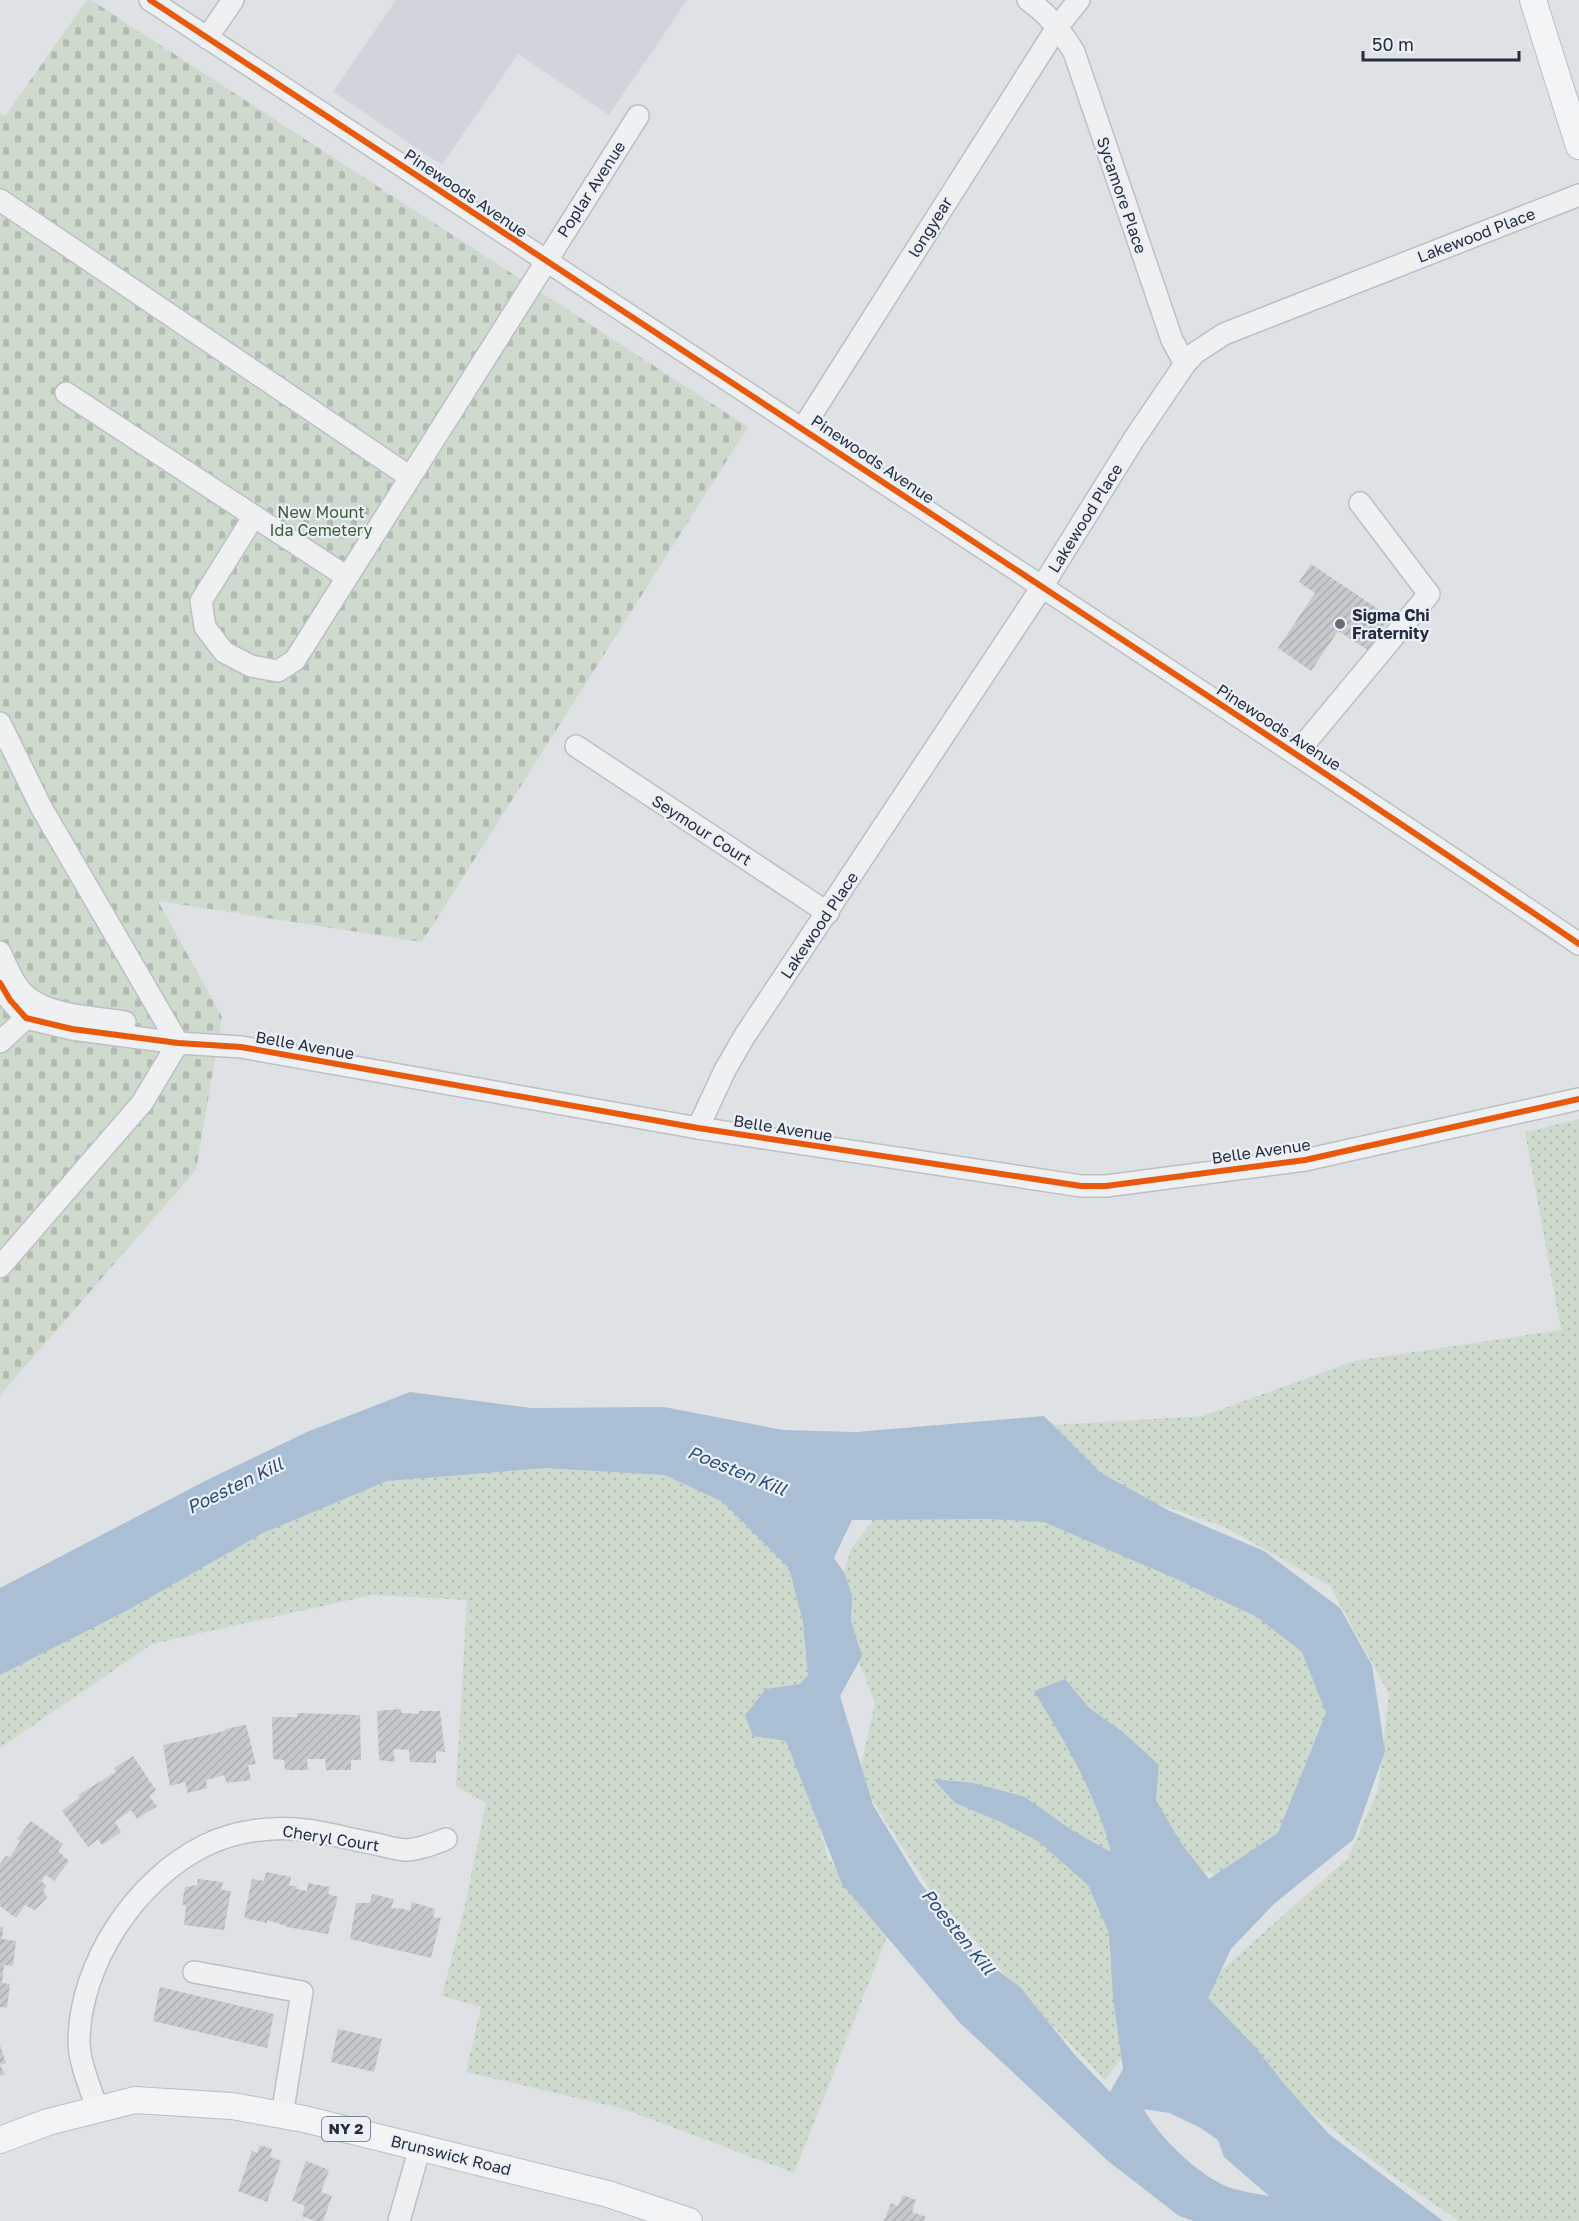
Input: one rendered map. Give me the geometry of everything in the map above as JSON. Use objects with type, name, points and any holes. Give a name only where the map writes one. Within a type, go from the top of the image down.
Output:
[{"type":"main road","points":[[1533,0],[1579,146]]},
{"type":"main road","name":"Brunswick Road","points":[[0,2140],[48,2122],[135,2100],[232,2106],[282,2115],[420,2147],[608,2194],[689,2221]]},
{"type":"street","name":"Pinewoods Avenue","points":[[150,0],[803,428],[1579,944]]},
{"type":"street","points":[[207,38],[232,0]]},
{"type":"street","name":"Sycamore Place","points":[[1028,0],[1058,26],[1074,52],[1172,340],[1185,364]]},
{"type":"street","name":"longyear","points":[[803,428],[1058,26],[1079,0]]},
{"type":"street","name":"Poplar Avenue","points":[[254,516],[201,601],[205,627],[224,652],[251,666],[278,671],[295,660],[638,116]]},
{"type":"street","name":"Lakewood Place","points":[[698,1128],[725,1070],[744,1037],[1042,587],[1134,439],[1195,353],[1224,334],[1579,195]]},
{"type":"street","points":[[0,200],[410,477]]},
{"type":"street","points":[[66,393],[347,577]]},
{"type":"street","points":[[1296,754],[1429,594],[1360,503]]},
{"type":"street","points":[[0,723],[41,807],[178,1043],[142,1103],[0,1267]]},
{"type":"street","name":"Seymour Court","points":[[576,746],[828,913]]},
{"type":"street","points":[[0,952],[27,1008],[0,1042]]},
{"type":"street","name":"Belle Avenue","points":[[0,983],[10,1000],[27,1008],[47,1007],[67,1013],[139,1024],[178,1043],[241,1047],[698,1128],[1069,1185],[1107,1186],[1305,1160],[1579,1099]]},
{"type":"street","name":"Cheryl Court","points":[[97,2108],[81,2063],[79,2043],[82,2007],[88,1982],[111,1934],[131,1907],[162,1874],[205,1846],[234,1834],[273,1828],[299,1830],[404,1850],[426,1847],[446,1839]]},
{"type":"street","points":[[194,1972],[302,1992],[282,2115]]},
{"type":"street","points":[[399,2221],[420,2147]]},
{"type":"shaded area","points":[[396,0],[687,0],[609,115],[518,54],[442,165],[333,92]]},
{"type":"green space","name":"New Mount Ida Cemetery","points":[[87,0],[91,0],[748,427],[422,942],[158,901],[222,1017],[196,1170],[0,1395],[0,113],[5,116]]},
{"type":"green space","points":[[1579,1119],[1579,2221],[1459,2221],[1388,2173],[1273,2082],[1191,1997],[1348,1858],[1378,1790],[1389,1694],[1330,1586],[1225,1527],[1082,1478],[923,1433],[1203,1416],[1354,1361],[1561,1330],[1525,1132]]},
{"type":"green space","points":[[532,1461],[664,1470],[729,1496],[795,1564],[813,1675],[796,1741],[828,1858],[889,1932],[794,2173],[624,2109],[466,2072],[481,2007],[442,1996],[466,1901],[486,1803],[456,1786],[467,1600],[372,1595],[152,1644],[0,1748],[0,1656],[205,1543],[397,1474]]},
{"type":"green space","points":[[904,1479],[1012,1491],[1253,1605],[1308,1653],[1330,1718],[1284,1834],[1222,1876],[1114,1851],[1126,2052],[1105,2080],[1020,1992],[931,1891],[858,1779],[875,1703],[835,1601],[851,1549]]},
{"type":"water","name":"Poesten Kill","points":[[410,1392],[531,1408],[664,1407],[783,1430],[856,1432],[1044,1416],[1101,1473],[1170,1511],[1264,1551],[1340,1608],[1372,1665],[1385,1751],[1354,1839],[1274,1904],[1231,1949],[1208,1998],[1257,2049],[1285,2085],[1329,2134],[1443,2221],[1194,2221],[1179,2216],[1108,2161],[960,2023],[842,1884],[786,1741],[753,1736],[745,1715],[766,1689],[800,1684],[808,1675],[803,1622],[789,1568],[723,1502],[665,1475],[545,1468],[387,1481],[263,1533],[130,1609],[0,1675],[0,1588],[209,1479],[307,1432]],"holes":[[[989,1519],[1044,1522],[1174,1578],[1257,1617],[1302,1652],[1326,1713],[1278,1833],[1209,1879],[1181,1843],[1156,1800],[1159,1765],[1123,1732],[1089,1708],[1065,1679],[1034,1691],[1088,1789],[1105,1830],[1111,1852],[1073,1831],[1025,1797],[973,1783],[933,1779],[955,1803],[1001,1822],[1038,1841],[1088,1885],[1109,1933],[1113,1996],[1123,2069],[1110,2092],[1075,2055],[1020,1987],[974,1953],[919,1881],[873,1805],[840,1696],[862,1656],[851,1621],[852,1595],[844,1572],[834,1558],[852,1520]],[[1144,2109],[1169,2113],[1199,2127],[1218,2140],[1224,2157],[1269,2196],[1228,2187],[1204,2174],[1180,2154],[1150,2120]]]},
{"type":"building","name":"Sigma Chi Fraternity","points":[[1311,564],[1390,617],[1368,650],[1338,631],[1311,671],[1278,648],[1315,593],[1299,582]]},
{"type":"building","points":[[401,1709],[402,1713],[419,1714],[419,1711],[440,1711],[445,1752],[436,1751],[436,1763],[410,1762],[409,1750],[393,1749],[395,1762],[379,1760],[377,1711]]},
{"type":"building","points":[[297,1713],[360,1715],[361,1760],[351,1760],[351,1770],[326,1770],[325,1759],[307,1759],[308,1770],[285,1770],[284,1760],[273,1759],[272,1717],[297,1717]]},
{"type":"building","points":[[246,1725],[256,1764],[248,1765],[251,1780],[227,1783],[224,1775],[206,1780],[207,1788],[188,1793],[185,1782],[170,1786],[163,1745]]},
{"type":"building","points":[[133,1756],[156,1790],[149,1796],[157,1806],[137,1819],[131,1810],[115,1822],[121,1832],[102,1845],[98,1839],[88,1847],[62,1811],[80,1797],[78,1795],[116,1772],[114,1768]]},
{"type":"building","points":[[31,1821],[63,1844],[58,1851],[69,1861],[54,1881],[46,1875],[41,1881],[47,1886],[43,1891],[47,1897],[39,1906],[34,1910],[25,1905],[16,1918],[0,1906],[0,1864],[6,1856],[10,1857],[20,1841],[17,1839]]},
{"type":"building","points":[[266,1872],[291,1877],[289,1886],[297,1886],[296,1889],[307,1891],[308,1883],[330,1887],[328,1894],[338,1897],[328,1934],[287,1927],[267,1920],[267,1923],[244,1918],[252,1879],[264,1881]]},
{"type":"building","points":[[198,1879],[223,1882],[221,1890],[231,1891],[224,1930],[184,1925],[186,1906],[182,1904],[185,1887],[197,1885]]},
{"type":"building","points":[[372,1894],[394,1899],[391,1908],[410,1911],[412,1902],[435,1909],[433,1917],[441,1918],[431,1958],[350,1939],[356,1903],[370,1903]]},
{"type":"building","points":[[0,1927],[3,1927],[2,1939],[16,1941],[13,1966],[4,1965],[2,1983],[10,1984],[7,2008],[0,2007]]},
{"type":"building","points":[[160,1987],[274,2014],[267,2048],[153,2021]]},
{"type":"building","points":[[338,2029],[382,2039],[374,2072],[331,2062]]},
{"type":"building","points":[[0,2045],[6,2063],[0,2065]]},
{"type":"building","points":[[0,2065],[5,2074],[0,2076]]},
{"type":"building","points":[[260,2145],[272,2149],[270,2157],[281,2161],[267,2202],[238,2191],[252,2151],[257,2153]]},
{"type":"building","points":[[306,2161],[329,2170],[321,2192],[332,2196],[323,2221],[315,2221],[302,2216],[305,2206],[292,2201]]},
{"type":"building","points":[[903,2195],[916,2200],[912,2212],[926,2217],[924,2221],[884,2221],[891,2203],[898,2206]]},
{"type":"cycle path","points":[[150,0],[1253,726],[1579,944]]},
{"type":"cycle path","points":[[0,983],[10,1000],[26,1018],[72,1029],[178,1043],[241,1047],[698,1128],[1081,1186],[1106,1186],[1305,1160],[1579,1099]]},
{"type":"place","name":"Sigma Chi Fraternity","points":[[1340,624]]}]
